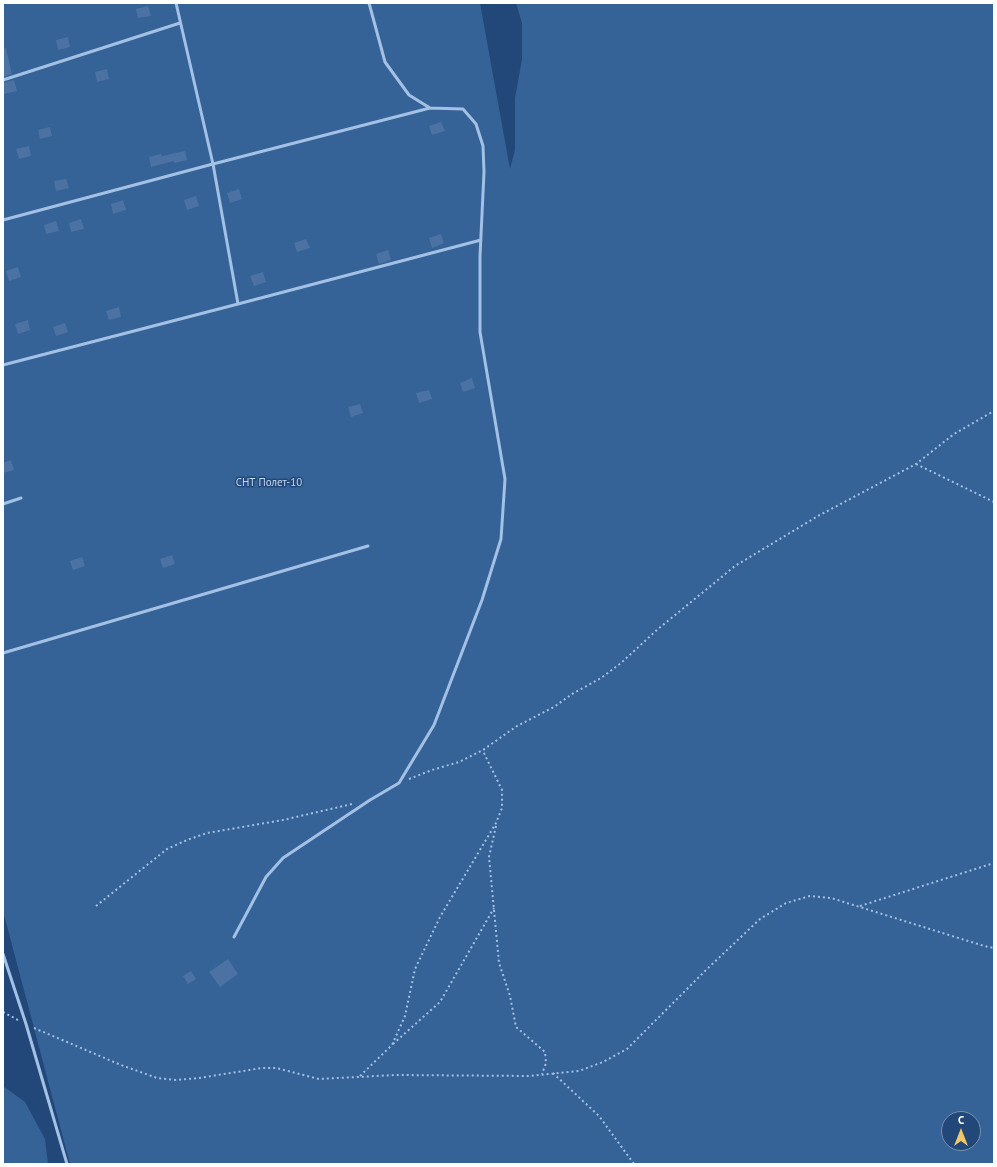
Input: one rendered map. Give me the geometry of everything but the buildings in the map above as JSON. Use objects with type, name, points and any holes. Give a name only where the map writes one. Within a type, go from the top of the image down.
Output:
[{"type":"lane","points":[[176,3],[213,164],[238,304]]},
{"type":"lane","points":[[369,3],[385,62],[409,95],[430,108]]},
{"type":"lane","points":[[3,80],[180,23]]},
{"type":"lane","points":[[3,220],[430,108],[463,109],[476,124],[483,146],[484,172],[481,240],[480,332],[505,479],[501,539],[482,600],[434,725],[399,783],[370,800],[283,858],[266,877],[234,937]]},
{"type":"lane","points":[[3,365],[481,240]]},
{"type":"lane","points":[[3,504],[21,498]]},
{"type":"lane","points":[[3,653],[368,546]]},
{"type":"lane","points":[[3,954],[26,1024],[67,1164]]},
{"type":"path","points":[[399,783],[432,770],[459,762],[483,750],[517,726],[554,707],[572,694],[601,678],[735,566],[818,516],[916,464],[954,434],[994,411]]},
{"type":"path","points":[[916,464],[994,502]]},
{"type":"path","points":[[392,1044],[405,1016],[415,969],[440,917],[496,823],[502,808],[502,790],[483,750]]},
{"type":"path","points":[[96,906],[167,849],[187,840],[207,833],[283,820],[355,803]]},
{"type":"path","points":[[496,823],[489,857],[499,963],[510,996],[516,1027],[546,1052],[546,1063],[542,1075]]},
{"type":"path","points":[[858,906],[994,863]]},
{"type":"path","points":[[3,1012],[26,1024],[121,1065],[157,1078],[176,1080],[199,1078],[262,1068],[276,1068],[319,1079],[395,1075],[529,1076],[579,1071],[603,1062],[627,1049],[707,969],[760,919],[786,904],[810,896],[831,898],[994,948]]},
{"type":"path","points":[[359,1077],[392,1044],[440,1002],[494,907]]},
{"type":"path","points":[[553,1074],[599,1116],[634,1164]]},
{"type":"green space","name":"СНТ Полет-10","points":[[3,3],[480,3],[510,169],[515,150],[515,98],[522,59],[522,23],[516,3],[994,3],[994,1164],[70,1164],[3,911]]},
{"type":"green space","points":[[3,1086],[25,1102],[45,1139],[48,1164],[3,1164]]}]
